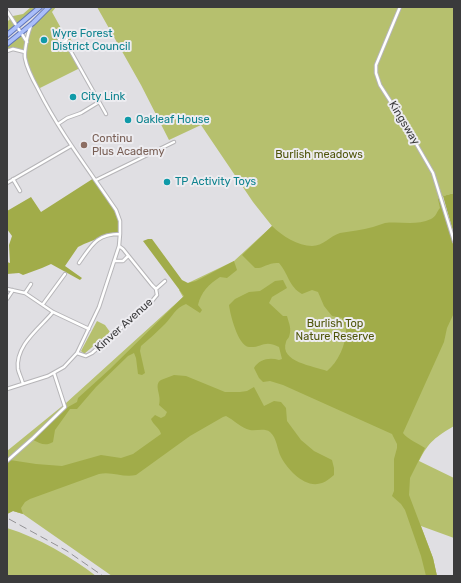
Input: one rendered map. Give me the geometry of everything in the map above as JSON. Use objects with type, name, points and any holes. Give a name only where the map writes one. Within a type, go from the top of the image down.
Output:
[{"type":"main road","points":[[7,35],[40,7]]},
{"type":"main road","points":[[7,44],[33,23],[49,7]]},
{"type":"street","name":"Kingsway","points":[[400,7],[376,65],[376,73],[380,85],[433,173],[454,241]]},
{"type":"street","points":[[7,11],[28,43]]},
{"type":"street","points":[[7,389],[54,373],[64,367],[77,353],[99,308],[119,246],[120,234],[119,216],[116,210],[71,146],[44,102],[30,73],[25,60],[25,52],[28,43],[28,36],[33,23]]},
{"type":"street","points":[[65,42],[106,114]]},
{"type":"street","points":[[7,51],[13,49],[25,52]]},
{"type":"street","points":[[58,124],[99,102]]},
{"type":"street","points":[[96,180],[174,142]]},
{"type":"street","points":[[7,183],[71,146]]},
{"type":"street","points":[[13,179],[20,191]]},
{"type":"street","points":[[80,263],[92,245],[100,238],[109,234],[120,234]]},
{"type":"street","name":"Kinver Avenue","points":[[77,353],[86,356],[92,353],[157,295],[156,289],[119,246]]},
{"type":"street","points":[[114,261],[125,260],[128,256]]},
{"type":"street","points":[[43,304],[65,274]]},
{"type":"street","points":[[156,289],[165,281]]},
{"type":"street","points":[[25,293],[31,284]]},
{"type":"street","points":[[7,289],[25,293],[53,312],[89,329]]},
{"type":"street","points":[[7,299],[13,290]]},
{"type":"street","points":[[23,384],[18,369],[19,359],[23,347],[53,312]]},
{"type":"street","points":[[7,461],[65,407],[54,373]]},
{"type":"green space","points":[[31,7],[40,7],[7,35],[7,22],[13,16],[23,14]]},
{"type":"green space","points":[[49,7],[56,7],[52,12],[62,30],[65,30],[73,43],[68,46],[80,68],[38,89],[27,65],[25,52],[13,49],[7,51],[7,44],[21,33],[27,42],[30,28]]},
{"type":"green space","points":[[97,7],[454,7],[454,193],[440,197],[454,248],[454,426],[442,433],[430,444],[419,461],[454,478],[454,538],[421,526],[433,558],[437,576],[112,576],[23,514],[13,511],[7,514],[7,451],[66,403],[183,297],[179,290],[188,283],[234,261],[272,226],[253,202],[201,125],[169,140],[141,85]]},
{"type":"green space","points":[[94,178],[119,216],[120,234],[99,238],[78,247],[65,266],[82,278],[80,280],[51,264],[23,275],[19,273],[7,274],[7,262],[10,263],[9,245],[12,236],[7,229],[7,211],[31,197],[41,212]]},
{"type":"green space","points":[[454,193],[454,235],[443,196]]},
{"type":"green space","points":[[440,197],[454,248],[454,313],[447,328],[444,342],[403,433],[425,448],[410,478],[409,495],[433,558],[437,576],[426,576],[421,556],[405,510],[392,496],[394,491],[394,459],[397,444],[392,434],[283,385],[270,381],[263,382],[259,378],[254,368],[256,365],[265,360],[282,359],[279,347],[270,344],[253,347],[245,345],[241,341],[235,329],[229,305],[235,299],[249,292],[260,291],[275,281],[283,280],[287,288],[272,297],[269,303],[283,316],[287,316],[290,334],[286,341],[285,349],[292,359],[327,371],[338,358],[345,341],[346,329],[342,318],[332,316],[324,306],[318,292],[312,290],[302,294],[294,288],[279,263],[261,268],[255,268],[242,255],[272,226],[285,237],[296,242],[307,246],[316,246],[340,233],[369,228],[385,223],[414,223],[431,219],[440,208],[438,199]]},
{"type":"green space","points":[[152,239],[182,280],[188,283],[196,281],[234,261],[237,270],[227,278],[220,277],[212,282],[201,296],[198,305],[202,310],[200,313],[186,304],[182,306],[141,346],[140,351],[145,373],[142,375],[138,374],[134,353],[128,356],[96,387],[77,409],[70,409],[55,430],[53,442],[45,444],[33,440],[68,407],[77,402],[78,398],[110,369],[184,296],[143,241]]},
{"type":"green space","points":[[97,321],[105,325],[110,332],[84,354],[81,351]]},
{"type":"green space","points":[[174,375],[186,376],[225,392],[247,391],[254,387],[264,406],[274,401],[281,402],[286,408],[287,421],[301,440],[314,451],[332,460],[334,475],[322,483],[316,484],[303,481],[293,473],[284,462],[274,437],[270,432],[266,430],[247,429],[226,416],[190,436],[136,475],[127,476],[108,473],[99,474],[30,499],[25,502],[21,508],[23,514],[13,511],[7,514],[7,462],[10,460],[62,466],[101,455],[121,458],[133,454],[161,434],[151,419],[155,415],[161,418],[165,416],[167,412],[159,405],[158,385],[161,380]]},
{"type":"green space","points":[[7,528],[54,548],[76,561],[96,576],[7,576]]},
{"type":"railway","points":[[9,519],[67,551],[103,576]]},
{"type":"place","name":"Wyre Forest District Council","points":[[44,40]]},
{"type":"place","name":"City Link","points":[[73,97]]},
{"type":"place","name":"Oakleaf House","points":[[128,120]]},
{"type":"place","name":"Continu Plus Academy","points":[[84,145]]},
{"type":"place","name":"TP Activity Toys","points":[[167,182]]},
{"type":"park label","name":"Burlish meadows","points":[[319,155]]},
{"type":"park label","name":"Burlish Top Nature Reserve","points":[[335,330]]}]
